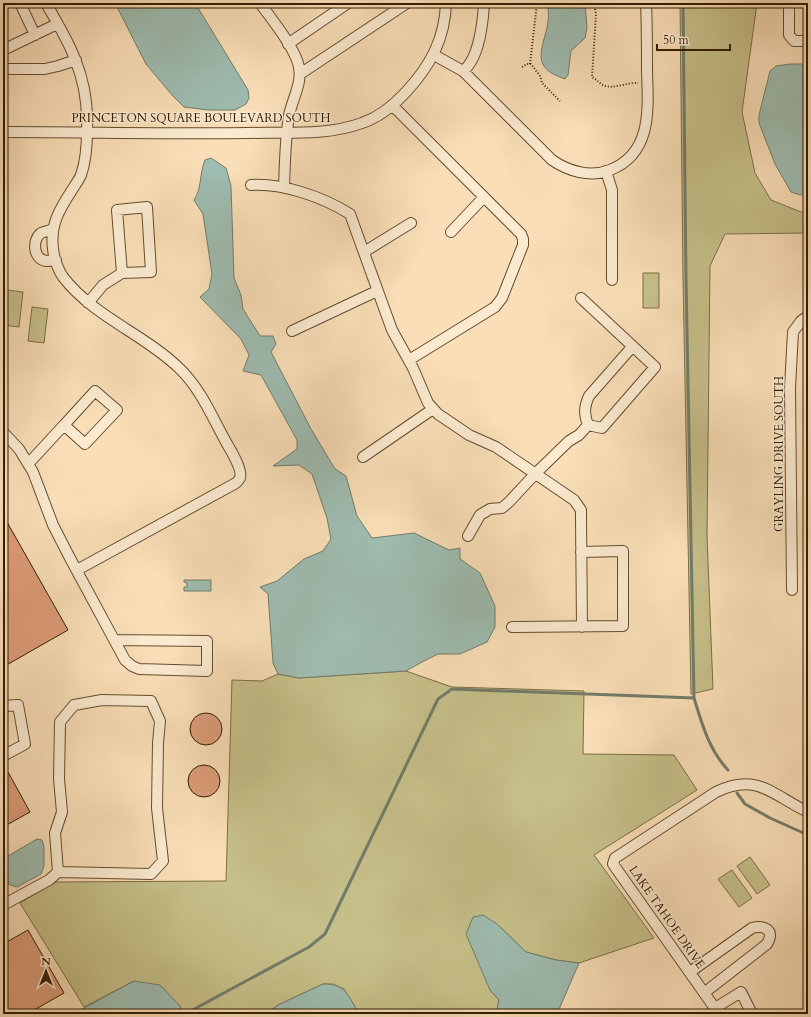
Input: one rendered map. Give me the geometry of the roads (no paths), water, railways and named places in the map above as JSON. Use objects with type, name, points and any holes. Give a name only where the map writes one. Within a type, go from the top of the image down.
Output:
[{"type":"street","points":[[20,3],[35,35]]},
{"type":"street","points":[[46,3],[76,60],[81,75],[86,107],[87,132],[85,161],[81,177],[57,217],[53,230],[53,244],[56,260],[62,276],[88,303],[157,350],[180,369],[199,393],[231,451],[240,473],[240,478],[236,483],[77,570]]},
{"type":"street","points":[[260,3],[288,44],[298,64],[300,74],[289,115],[284,187]]},
{"type":"street","points":[[288,44],[348,3]]},
{"type":"street","points":[[300,74],[407,3]]},
{"type":"street","name":"PRINCETON SQUARE BOULEVARD SOUTH","points":[[3,132],[325,132],[344,129],[364,123],[379,115],[392,106],[419,78],[434,55],[444,25],[446,3]]},
{"type":"street","points":[[463,71],[467,68],[475,53],[481,29],[484,3]]},
{"type":"street","points":[[434,55],[463,71],[552,160],[561,166],[587,173],[606,171],[616,168],[634,154],[645,129],[647,116],[646,3]]},
{"type":"street","points":[[789,3],[789,35],[794,41],[808,41]]},
{"type":"street","points":[[3,50],[57,24]]},
{"type":"street","points":[[3,69],[45,69],[76,60]]},
{"type":"street","points":[[392,106],[484,197],[520,234],[523,239],[523,245],[502,298],[495,308],[409,360]]},
{"type":"street","points":[[606,171],[612,190],[612,280]]},
{"type":"street","points":[[251,185],[273,185],[284,187],[337,206],[350,214],[392,330],[409,360],[428,403],[433,409],[469,435],[496,447],[574,500],[580,510],[582,627]]},
{"type":"street","points":[[451,232],[484,197]]},
{"type":"street","points":[[88,303],[103,285],[122,273],[151,272],[147,207],[117,210],[122,273]]},
{"type":"street","points":[[364,252],[411,223]]},
{"type":"street","points":[[53,230],[42,233],[37,237],[35,251],[41,259],[46,261],[56,260]]},
{"type":"street","points":[[292,331],[378,291]]},
{"type":"street","points":[[580,298],[655,367],[602,428],[588,425]]},
{"type":"street","name":"GRAYLING DRIVE SOUTH","points":[[792,590],[790,388],[793,332],[804,319]]},
{"type":"street","points":[[588,425],[584,414],[585,404],[589,396],[632,347]]},
{"type":"street","points":[[28,464],[95,391],[117,410],[85,444],[64,425]]},
{"type":"street","points":[[363,457],[433,409]]},
{"type":"street","points":[[468,536],[480,515],[490,509],[502,508],[569,441],[579,435],[588,425]]},
{"type":"street","points":[[3,432],[19,449],[33,472],[53,525],[114,640],[125,660],[132,666],[139,669],[207,670],[207,641],[114,640]]},
{"type":"street","points":[[512,627],[623,626],[623,551],[581,552]]},
{"type":"street","points":[[3,905],[49,880],[58,872],[151,874],[163,861],[157,808],[158,743],[160,721],[151,701],[102,700],[74,705],[60,722],[60,779],[62,812],[55,833],[58,872]]},
{"type":"street","points":[[3,706],[18,705],[25,744],[3,756]]},
{"type":"street","name":"LAKE TAHOE DRIVE","points":[[717,1011],[613,864],[615,858],[716,792],[729,786],[752,784],[766,788],[808,812]]},
{"type":"street","points":[[690,972],[752,928],[762,926],[767,929],[770,934],[770,939],[767,944],[704,993]]},
{"type":"street","points":[[717,1011],[741,992],[752,1014]]},
{"type":"waterway","points":[[683,3],[686,278],[694,698],[703,727],[711,745],[721,762],[728,770]]},
{"type":"waterway","points":[[185,1014],[309,947],[325,934],[438,699],[452,689],[694,698]]},
{"type":"waterway","points":[[737,793],[745,804],[770,818],[808,835]]}]
